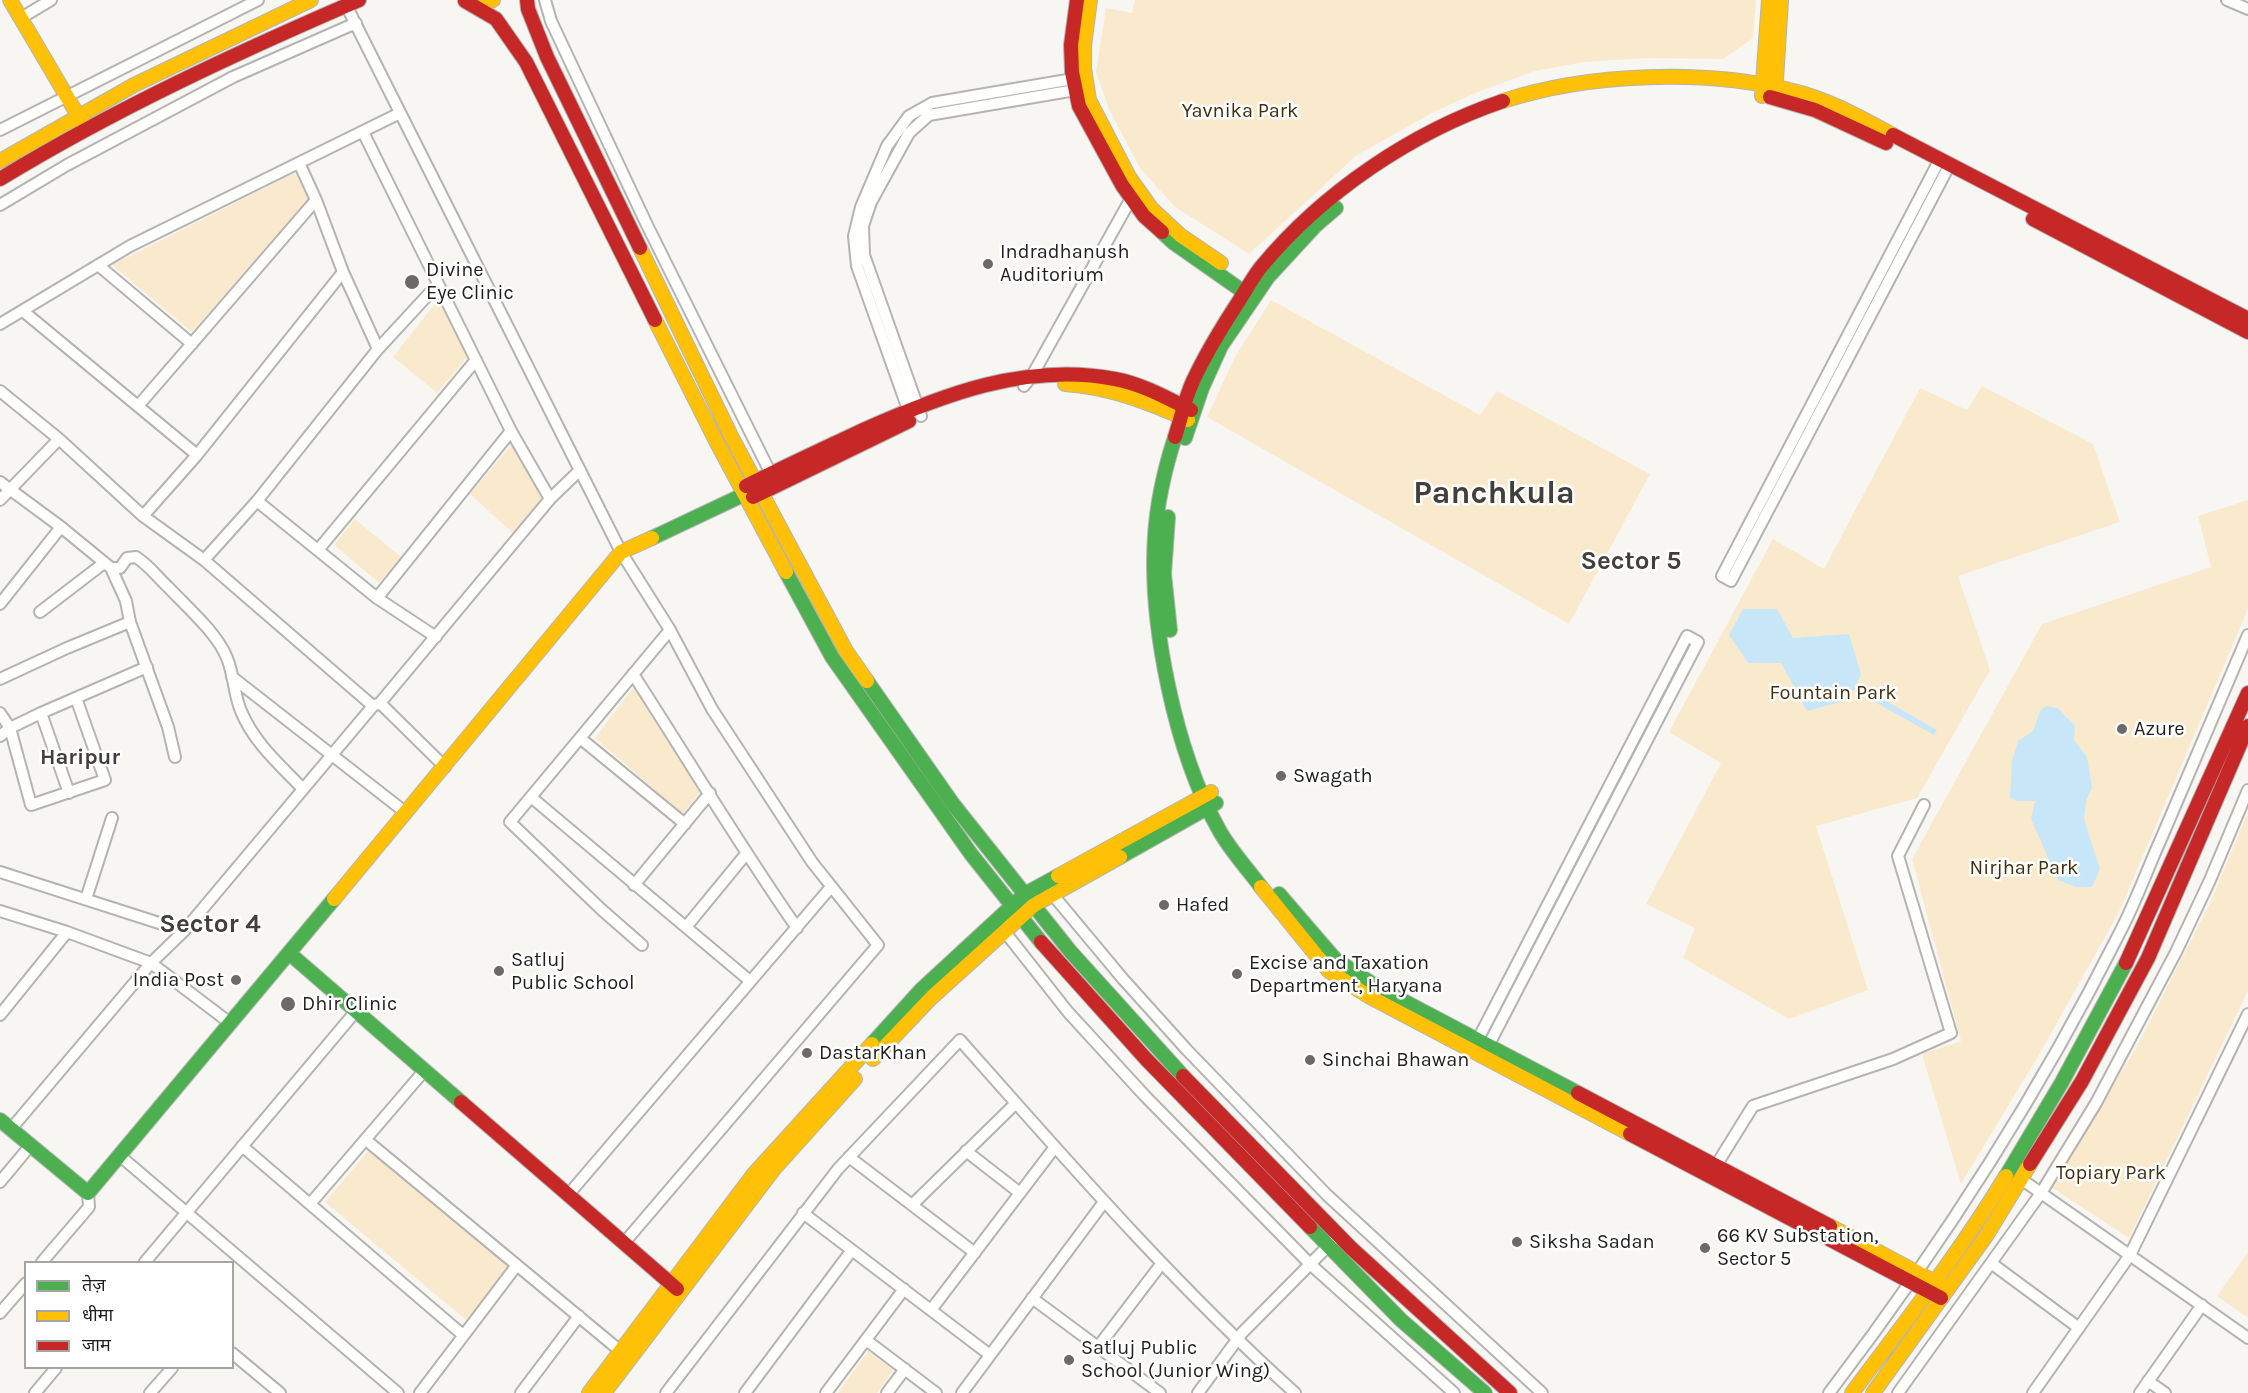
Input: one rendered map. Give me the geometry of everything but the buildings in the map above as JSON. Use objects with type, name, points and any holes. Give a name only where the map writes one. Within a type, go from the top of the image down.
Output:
[{"type":"street","points":[[10,0],[86,130]]},
{"type":"street","points":[[21,18],[51,0]]},
{"type":"street","points":[[0,130],[234,10],[258,0]]},
{"type":"street","points":[[0,161],[134,85],[311,0]]},
{"type":"street","points":[[463,1],[493,0]]},
{"type":"street","points":[[527,0],[528,9],[547,57],[727,428],[846,651],[953,804],[1070,951],[1176,1068],[1339,1235],[1510,1393]]},
{"type":"street","points":[[545,0],[551,21],[612,151],[771,474]]},
{"type":"street","points":[[1077,0],[1071,45],[1081,83],[1134,192],[1180,235],[1252,291]]},
{"type":"street","points":[[1081,83],[1090,0]]},
{"type":"street","points":[[2227,0],[2248,9]]},
{"type":"street","points":[[463,1],[496,19],[526,62],[745,494],[832,657],[971,854],[1054,958],[1146,1059],[1401,1320],[1485,1393]]},
{"type":"street","points":[[0,179],[86,130],[222,60],[352,3],[356,23],[400,113],[621,552],[670,630],[712,709],[812,862],[878,945],[624,1243]]},
{"type":"street","points":[[1769,92],[1774,4]]},
{"type":"street","points":[[0,205],[67,165],[233,77],[356,23]]},
{"type":"street","points":[[1945,1293],[1480,1048],[1370,997],[1329,971],[1273,887],[1210,800],[1196,757],[1178,686],[1166,601],[1165,535],[1192,383],[1214,340],[1252,291],[1260,268],[1304,221],[1353,181],[1412,142],[1477,110],[1524,94],[1573,84],[1661,77],[1726,80],[1769,92],[1794,91],[1853,114],[1943,166],[2248,332]]},
{"type":"street","points":[[914,413],[857,266],[855,236],[861,207],[887,146],[909,116],[932,103],[1081,83]]},
{"type":"street","points":[[0,324],[130,246],[400,113]]},
{"type":"street","points":[[363,132],[511,431],[550,499]]},
{"type":"street","points":[[299,163],[316,200],[343,272],[378,349]]},
{"type":"street","points":[[1943,166],[2248,319]]},
{"type":"street","points":[[1733,567],[1943,166]]},
{"type":"street","points":[[1024,386],[1033,374],[1134,192]]},
{"type":"street","points":[[138,406],[316,200]]},
{"type":"street","points":[[98,265],[192,344]]},
{"type":"street","points":[[143,516],[197,455],[343,272]]},
{"type":"street","points":[[204,560],[257,501],[378,349],[438,284]]},
{"type":"street","points":[[23,311],[197,455]]},
{"type":"street","points":[[318,550],[476,360]]},
{"type":"street","points":[[44,1261],[89,1207],[88,1193],[445,767],[621,552],[950,394],[992,381],[1033,374],[1084,374],[1117,379],[1187,414]]},
{"type":"street","points":[[759,487],[771,474],[914,413],[1034,384],[1084,384],[1115,390],[1187,414]]},
{"type":"street","points":[[0,391],[59,439],[143,516],[204,560],[376,705],[445,767]]},
{"type":"street","points":[[377,598],[511,431]]},
{"type":"street","points":[[0,500],[4,486],[59,439]]},
{"type":"street","points":[[88,1193],[5,1124],[151,963],[184,931],[332,755],[436,637],[550,499],[580,470]]},
{"type":"street","points":[[4,486],[61,527],[107,566],[126,601],[130,622],[168,727],[175,757]]},
{"type":"street","points":[[257,501],[377,598],[436,637]]},
{"type":"street","points":[[0,604],[61,527]]},
{"type":"street","points":[[40,612],[107,566],[120,568],[127,558],[136,557],[151,568],[211,634],[227,657],[241,712],[262,747],[303,789]]},
{"type":"street","points":[[0,679],[130,622]]},
{"type":"street","points":[[642,945],[510,822],[670,630]]},
{"type":"street","points":[[1829,1393],[1914,1277],[2002,1146],[2062,1044],[2121,932],[2248,635]]},
{"type":"street","points":[[1687,636],[1698,642],[1480,1048],[1687,636]]},
{"type":"street","points":[[0,736],[10,728],[41,713],[147,667]]},
{"type":"street","points":[[633,674],[710,793],[746,854],[797,928]]},
{"type":"street","points":[[232,677],[405,812]]},
{"type":"street","points":[[1837,1383],[1850,1393],[1932,1286],[2010,1171],[2062,1082],[2134,949],[2248,693]]},
{"type":"street","points":[[0,713],[10,728],[31,805],[105,780],[76,698]]},
{"type":"street","points":[[41,713],[69,793]]},
{"type":"street","points":[[1873,1393],[1986,1236],[2082,1081],[2148,958],[2248,726]]},
{"type":"street","points":[[580,738],[685,824]]},
{"type":"street","points":[[1898,1393],[2041,1193],[2096,1103],[2176,952],[2210,880],[2248,790]]},
{"type":"street","points":[[634,885],[710,793]]},
{"type":"street","points":[[531,797],[750,981]]},
{"type":"street","points":[[676,1288],[753,1175],[921,990],[1030,900],[1210,800]]},
{"type":"street","points":[[1713,1171],[1753,1106],[1893,1059],[1951,1033],[1898,856],[1924,805]]},
{"type":"street","points":[[86,899],[112,818]]},
{"type":"street","points":[[686,927],[746,854]]},
{"type":"street","points":[[0,872],[184,931]]},
{"type":"street","points":[[568,1195],[831,887]]},
{"type":"street","points":[[1048,889],[1187,1050],[1326,1195],[1542,1393]]},
{"type":"street","points":[[597,1391],[676,1288],[774,1169],[931,998],[1005,932],[1017,911]]},
{"type":"street","points":[[2,914],[67,932],[151,963],[230,1023]]},
{"type":"street","points":[[0,1015],[67,932]]},
{"type":"street","points":[[1005,932],[1041,981],[1093,1041],[1310,1264],[1454,1393]]},
{"type":"street","points":[[289,953],[676,1288]]},
{"type":"street","points":[[147,1261],[356,1011]]},
{"type":"street","points":[[2033,1393],[2130,1255],[2248,1014]]},
{"type":"street","points":[[666,1393],[849,1157],[960,1040],[1104,1202],[1237,1340],[1295,1393]]},
{"type":"street","points":[[310,1204],[424,1071]]},
{"type":"street","points":[[912,1205],[1016,1103]]},
{"type":"street","points":[[366,1140],[625,1355]]},
{"type":"street","points":[[0,1182],[30,1146]]},
{"type":"street","points":[[242,1146],[463,1335]]},
{"type":"street","points":[[932,1310],[1055,1147]]},
{"type":"street","points":[[966,1151],[1020,1193]]},
{"type":"street","points":[[119,1155],[398,1393]]},
{"type":"street","points":[[849,1157],[975,1253]]},
{"type":"street","points":[[2021,1179],[2248,1338]]},
{"type":"street","points":[[962,1393],[1104,1202]]},
{"type":"street","points":[[803,1214],[990,1355]]},
{"type":"street","points":[[1198,1393],[1237,1340],[1339,1235]]},
{"type":"street","points":[[745,1393],[852,1250]]},
{"type":"street","points":[[1098,1347],[1162,1263]]},
{"type":"street","points":[[1991,1263],[2079,1328]]},
{"type":"street","points":[[420,1393],[517,1265]]},
{"type":"street","points":[[0,1313],[24,1285]]},
{"type":"street","points":[[826,1393],[904,1289]]},
{"type":"street","points":[[1032,1298],[1161,1393]]},
{"type":"street","points":[[2140,1393],[2202,1305]]},
{"type":"street","points":[[521,1393],[579,1316]]},
{"type":"street","points":[[866,1340],[936,1393]]},
{"type":"street","points":[[234,1355],[268,1389],[280,1393]]},
{"type":"street","points":[[35,1393],[55,1369]]},
{"type":"street","points":[[150,1393],[171,1369]]},
{"type":"street","points":[[887,1393],[905,1369]]},
{"type":"street","points":[[2148,1381],[2165,1393]]},
{"type":"green space","name":"Yavnika Park","points":[[1135,0],[1756,0],[1753,38],[1723,59],[1647,58],[1584,62],[1535,71],[1475,93],[1432,113],[1357,155],[1249,254],[1175,207],[1140,168],[1109,109],[1096,72],[1106,8],[1132,13]]},
{"type":"green space","points":[[295,173],[308,199],[192,332],[112,265]]},
{"type":"green space","points":[[440,297],[469,355],[437,393],[393,357]]},
{"type":"green space","points":[[1271,300],[1480,415],[1497,391],[1650,474],[1569,624],[1207,417],[1235,357]]},
{"type":"green space","name":"Fountain Park","points":[[1982,386],[2093,444],[2120,522],[1958,576],[1990,670],[1917,798],[1816,826],[1868,990],[1789,1019],[1683,958],[1695,928],[1646,904],[1721,763],[1669,732],[1773,539],[1824,569],[1920,388],[1967,410]]},
{"type":"green space","points":[[513,443],[544,504],[516,536],[470,494]]},
{"type":"green space","name":"Nirjhar Park","points":[[2248,500],[2248,609],[2119,912],[2040,1053],[1961,1184],[1922,1054],[1961,1041],[1912,859],[2042,624],[2211,567],[2198,516]]},
{"type":"green space","points":[[355,519],[401,557],[379,583],[334,545]]},
{"type":"green space","points":[[634,687],[700,792],[683,814],[595,738]]},
{"type":"green space","name":"Topiary Park","points":[[2248,812],[2248,991],[2129,1238],[2051,1187],[2136,1048],[2210,903]]},
{"type":"green space","points":[[369,1150],[510,1268],[466,1320],[325,1202]]},
{"type":"green space","points":[[2248,1252],[2248,1318],[2217,1296]]},
{"type":"green space","points":[[868,1351],[893,1370],[877,1393],[838,1393]]},
{"type":"water","points":[[1743,609],[1777,609],[1793,638],[1849,634],[1861,674],[1857,684],[1937,730],[1934,735],[1853,690],[1848,700],[1807,711],[1781,663],[1748,663],[1729,635]]},
{"type":"water","points":[[2047,706],[2058,708],[2075,726],[2074,740],[2087,757],[2092,788],[2086,801],[2084,819],[2100,869],[2092,887],[2076,887],[2058,880],[2031,819],[2035,801],[2017,801],[2010,797],[2012,761],[2018,741],[2033,731],[2041,709]]},
{"type":"traffic: fast","points":[[1185,438],[1202,388],[1221,346],[1268,277],[1315,226],[1336,208]]},
{"type":"traffic: fast","points":[[1162,232],[1174,243],[1251,297]]},
{"type":"traffic: fast","points":[[1175,437],[1158,511],[1154,570],[1156,608],[1168,686],[1189,762],[1203,797],[1222,836],[1261,887]]},
{"type":"traffic: fast","points":[[652,538],[745,494]]},
{"type":"traffic: fast","points":[[1168,517],[1164,574],[1170,630]]},
{"type":"traffic: fast","points":[[786,572],[832,657],[971,854],[1041,942]]},
{"type":"traffic: fast","points":[[867,681],[953,804],[1070,951],[1183,1076]]},
{"type":"traffic: fast","points":[[1120,857],[1216,803]]},
{"type":"traffic: fast","points":[[872,1044],[921,990],[1025,894],[1058,876]]},
{"type":"traffic: fast","points":[[1279,894],[1335,959],[1377,987],[1578,1093]]},
{"type":"traffic: fast","points":[[0,1120],[88,1193],[334,899]]},
{"type":"traffic: fast","points":[[289,953],[461,1102]]},
{"type":"traffic: fast","points":[[2006,1176],[2062,1082],[2126,963]]},
{"type":"traffic: fast","points":[[1310,1227],[1401,1320],[1485,1393]]},
{"type":"traffic: slow","points":[[10,0],[83,124]]},
{"type":"traffic: slow","points":[[0,161],[134,85],[311,0]]},
{"type":"traffic: slow","points":[[466,1],[493,0]]},
{"type":"traffic: slow","points":[[1090,0],[1084,46],[1084,68],[1089,100],[1129,177],[1151,208],[1180,235],[1221,263]]},
{"type":"traffic: slow","points":[[1762,96],[1769,0]]},
{"type":"traffic: slow","points":[[1775,96],[1781,0]]},
{"type":"traffic: slow","points":[[1503,101],[1572,85],[1609,80],[1647,77],[1723,79],[1806,94],[1893,135]]},
{"type":"traffic: slow","points":[[640,248],[732,438],[846,651],[867,681]]},
{"type":"traffic: slow","points":[[655,320],[786,572]]},
{"type":"traffic: slow","points":[[1065,384],[1097,388],[1128,396],[1188,420]]},
{"type":"traffic: slow","points":[[334,899],[621,552],[652,538]]},
{"type":"traffic: slow","points":[[1058,876],[1211,792]]},
{"type":"traffic: slow","points":[[873,1059],[931,998],[1034,905],[1120,857]]},
{"type":"traffic: slow","points":[[1261,887],[1329,971],[1370,997],[1630,1134]]},
{"type":"traffic: slow","points":[[589,1393],[753,1175],[872,1044]]},
{"type":"traffic: slow","points":[[604,1393],[774,1169],[855,1079]]},
{"type":"traffic: slow","points":[[1873,1393],[1986,1236],[2030,1164]]},
{"type":"traffic: slow","points":[[1852,1393],[1951,1259],[2006,1176]]},
{"type":"traffic: slow","points":[[1830,1226],[1948,1289]]},
{"type":"traffic: jam","points":[[0,179],[43,153],[176,83],[359,0]]},
{"type":"traffic: jam","points":[[527,0],[528,9],[547,57],[640,248]]},
{"type":"traffic: jam","points":[[1077,0],[1071,45],[1072,72],[1079,106],[1122,185],[1144,216],[1162,232]]},
{"type":"traffic: jam","points":[[465,1],[496,19],[526,62],[655,320]]},
{"type":"traffic: jam","points":[[1770,97],[1815,110],[1886,143]]},
{"type":"traffic: jam","points":[[1175,437],[1190,388],[1220,330],[1255,275],[1285,240],[1341,190],[1403,147],[1436,129],[1503,101]]},
{"type":"traffic: jam","points":[[1893,135],[2248,319]]},
{"type":"traffic: jam","points":[[2033,219],[2248,332]]},
{"type":"traffic: jam","points":[[746,486],[861,431],[922,405],[953,394],[1017,378],[1082,375],[1115,379],[1145,388],[1191,410]]},
{"type":"traffic: jam","points":[[753,497],[909,421]]},
{"type":"traffic: jam","points":[[2126,963],[2248,693]]},
{"type":"traffic: jam","points":[[2030,1164],[2082,1081],[2148,958],[2248,726]]},
{"type":"traffic: jam","points":[[1041,942],[1146,1059],[1310,1227]]},
{"type":"traffic: jam","points":[[1183,1076],[1351,1248],[1510,1393]]},
{"type":"traffic: jam","points":[[1578,1093],[1830,1226]]},
{"type":"traffic: jam","points":[[461,1102],[677,1289]]},
{"type":"traffic: jam","points":[[1630,1134],[1941,1298]]},
{"type":"place","name":"Indradhanush Auditorium","points":[[988,264]]},
{"type":"place","name":"Divine Eye Clinic","points":[[412,282]]},
{"type":"place","name":"Azure","points":[[2122,729]]},
{"type":"place","name":"Swagath","points":[[1281,776]]},
{"type":"place","name":"Hafed","points":[[1164,905]]},
{"type":"place","name":"Satluj Public School","points":[[499,971]]},
{"type":"place","name":"Excise and Taxation Department, Haryana","points":[[1237,974]]},
{"type":"place","name":"India Post","points":[[236,980]]},
{"type":"place","name":"Dhir Clinic","points":[[288,1004]]},
{"type":"place","name":"DastarKhan","points":[[807,1053]]},
{"type":"place","name":"Sinchai Bhawan","points":[[1310,1060]]},
{"type":"place","name":"Siksha Sadan","points":[[1517,1242]]},
{"type":"place","name":"66 KV Substation, Sector 5","points":[[1705,1248]]},
{"type":"place","name":"Satluj Public School (Junior Wing)","points":[[1069,1360]]},
{"type":"district","name":"Panchkula","points":[[1494,494]]},
{"type":"district","name":"Sector 5","points":[[1631,562]]},
{"type":"district","name":"Haripur","points":[[80,758]]},
{"type":"district","name":"Sector 4","points":[[210,925]]}]
